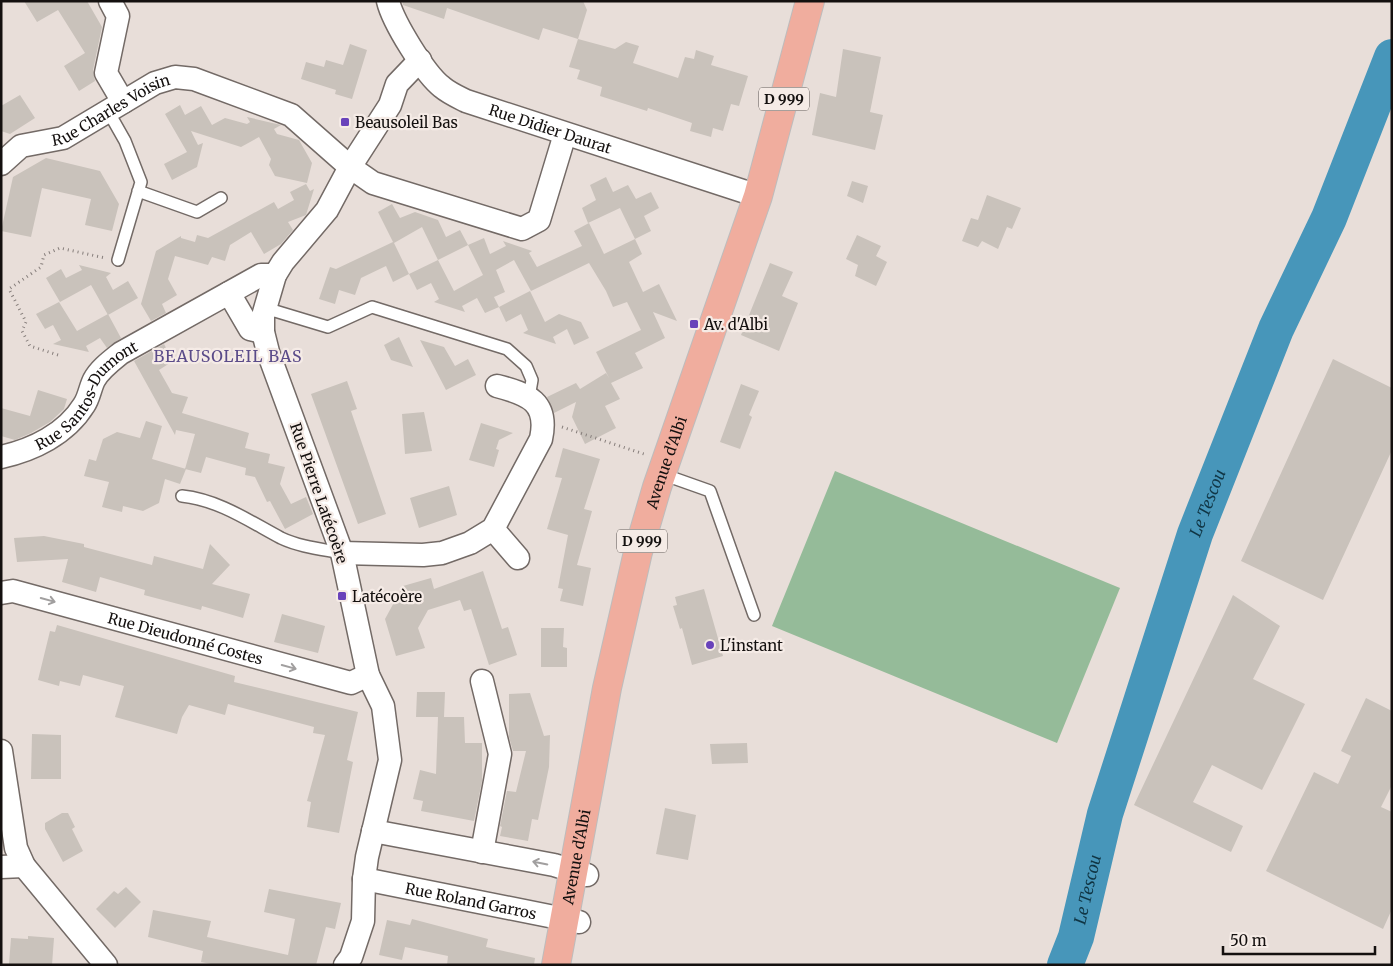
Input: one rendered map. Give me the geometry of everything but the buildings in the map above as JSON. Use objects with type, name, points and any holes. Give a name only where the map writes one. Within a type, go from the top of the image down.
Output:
[{"type":"main road","name":"Avenue d'Albi","points":[[556,965],[572,921],[607,688],[657,466],[758,196],[810,1]]},
{"type":"street","points":[[110,1],[118,16],[106,73],[116,106]]},
{"type":"street","name":"Rue Didier Daurat","points":[[388,1],[390,10],[420,60],[441,86],[466,102],[758,196]]},
{"type":"street","name":"Rue Pierre Latécoère","points":[[345,965],[351,957],[363,920],[364,879],[390,760],[382,706],[368,675],[342,553],[268,352],[263,332],[265,308],[275,276],[284,262],[327,210],[350,167],[390,105],[397,84],[420,60]]},
{"type":"street","name":"Rue Charles Voisin","points":[[1,164],[11,143],[63,138],[155,83],[175,77],[194,78],[291,114],[350,167],[373,183],[522,229],[539,220],[565,134]]},
{"type":"street","name":"Rue Santos-Dumont","points":[[1,457],[20,453],[41,444],[68,425],[85,404],[94,381],[104,366],[121,353],[261,275],[275,276]]},
{"type":"street","points":[[229,293],[250,329],[263,332]]},
{"type":"street","points":[[342,553],[423,555],[442,553],[470,544],[493,529],[537,447],[544,425],[541,411],[529,397],[497,386]]},
{"type":"street","points":[[493,529],[518,558]]},
{"type":"street","name":"Rue Dieudonné Costes","points":[[1,593],[13,591],[351,683],[368,675]]},
{"type":"street","points":[[482,681],[500,754],[482,852]]},
{"type":"street","points":[[1,751],[16,848],[24,866],[106,965]]},
{"type":"street","points":[[373,831],[554,866],[580,874]]},
{"type":"street","points":[[1,867],[24,866]]},
{"type":"street","name":"Rue Roland Garros","points":[[364,879],[572,921]]},
{"type":"lane","points":[[116,106],[125,140],[141,182],[118,260]]},
{"type":"lane","points":[[138,191],[197,212],[221,198]]},
{"type":"lane","points":[[265,308],[328,327],[372,307],[507,349],[526,366],[532,380],[529,397]]},
{"type":"lane","points":[[657,466],[710,491],[754,616]]},
{"type":"lane","points":[[182,496],[200,498],[234,512],[283,538],[310,547],[342,553]]},
{"type":"path","points":[[58,354],[30,346],[22,330],[26,322],[9,289],[41,267],[44,255],[60,248],[118,260]]},
{"type":"path","points":[[544,425],[565,427],[657,466]]},
{"type":"green space","points":[[835,471],[1120,588],[1057,743],[772,626]]},
{"type":"waterway","name":"Le Tescou","points":[[1065,965],[1076,937],[1105,814],[1195,534],[1276,329],[1329,218],[1392,57]]},
{"type":"place","name":"Beausoleil Bas","points":[[345,122]]},
{"type":"place","name":"Av. d'Albi","points":[[694,324]]},
{"type":"place","name":"Latécoère","points":[[342,596]]},
{"type":"place","name":"L'instant","points":[[710,645]]},
{"type":"district","name":"BEAUSOLEIL BAS","points":[[228,356]]}]
